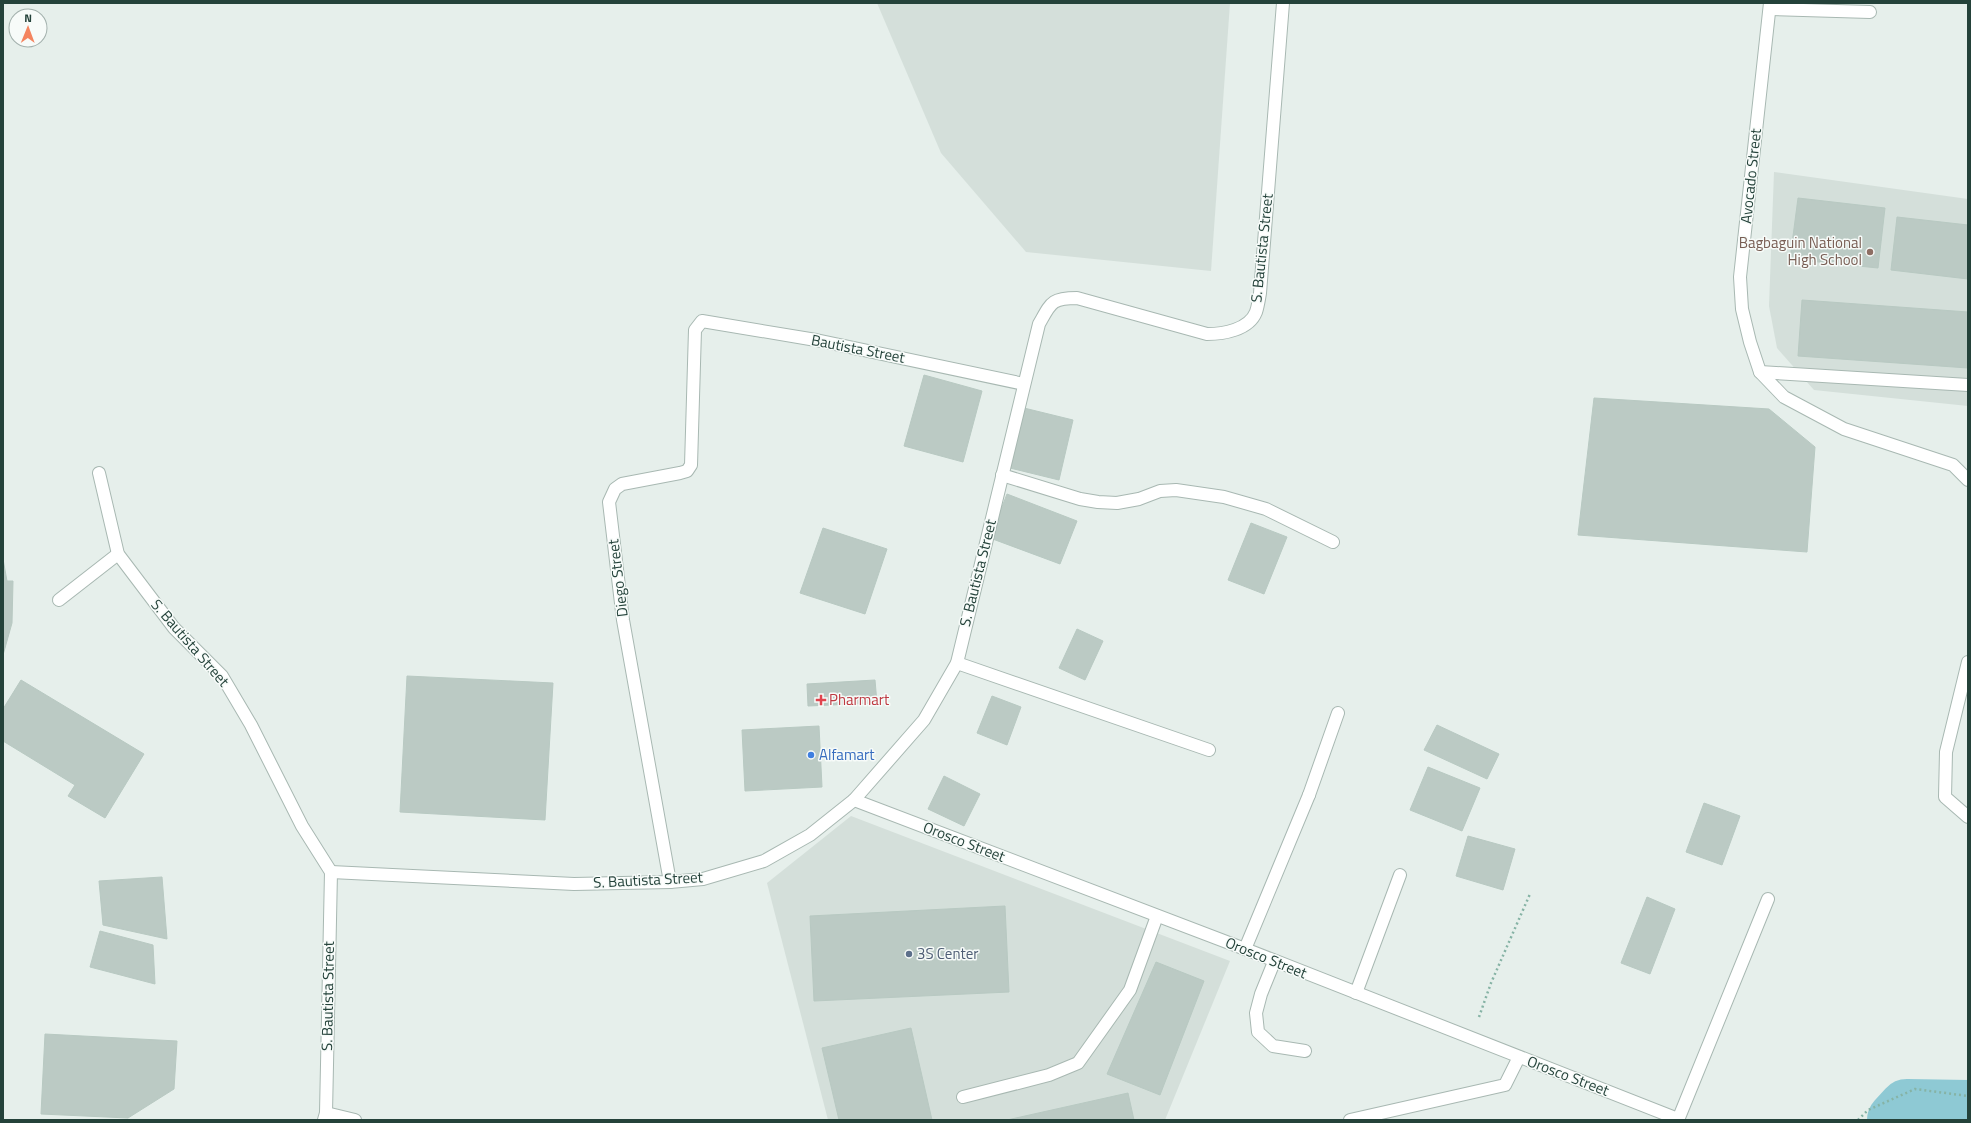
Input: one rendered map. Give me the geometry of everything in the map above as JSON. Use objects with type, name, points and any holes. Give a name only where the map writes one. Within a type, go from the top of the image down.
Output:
[{"type":"street","name":"S. Bautista Street","points":[[331,872],[574,884],[670,882],[703,879],[764,861],[810,835],[854,800],[924,720],[956,663],[1039,324],[1049,305],[1061,298],[1077,298],[1207,334],[1223,334],[1236,330],[1255,314],[1260,293],[1283,3]]},
{"type":"street","points":[[1770,6],[1870,12]]},
{"type":"street","name":"Avocado Street","points":[[1770,6],[1740,277],[1742,309],[1750,342],[1760,372],[1784,397],[1844,429],[1953,465],[1968,480]]},
{"type":"street","name":"Bautista Street","points":[[695,330],[702,321],[816,340],[1024,384]]},
{"type":"street","name":"Diego Street","points":[[670,882],[623,620],[609,502],[615,489],[622,484],[680,473],[687,471],[691,465],[695,330]]},
{"type":"street","points":[[1760,372],[1968,385]]},
{"type":"street","name":"S. Bautista Street","points":[[99,473],[118,554],[174,628],[222,676],[251,726],[302,826],[331,872],[325,1117]]},
{"type":"street","points":[[1002,475],[1080,499],[1098,502],[1117,503],[1139,499],[1160,491],[1224,497],[1266,509],[1333,542]]},
{"type":"street","points":[[59,600],[118,554]]},
{"type":"street","points":[[1968,662],[1946,752],[1945,797],[1968,818]]},
{"type":"street","points":[[956,663],[1209,750]]},
{"type":"street","points":[[1245,949],[1309,795],[1338,713]]},
{"type":"street","name":"Orosco Street","points":[[854,800],[1245,949],[1274,962],[1678,1119]]},
{"type":"street","points":[[1356,993],[1400,875]]},
{"type":"street","points":[[1678,1119],[1768,899]]},
{"type":"street","points":[[963,1097],[1049,1075],[1078,1063],[1130,990],[1157,916]]},
{"type":"street","points":[[1274,962],[1261,994],[1256,1013],[1258,1032],[1273,1046],[1305,1051]]},
{"type":"street","points":[[1350,1120],[1505,1085],[1519,1057]]},
{"type":"street","points":[[325,1117],[355,1120]]},
{"type":"path","points":[[1471,1038],[1491,983],[1530,894]]},
{"type":"path","points":[[1858,1120],[1868,1110],[1915,1089],[1968,1096]]},
{"type":"shaded area","points":[[877,3],[1230,3],[1211,271],[1026,252],[941,153]]},
{"type":"shaded area","name":"Bagbaguin National High School","points":[[1774,172],[1968,199],[1968,406],[1814,390],[1777,348],[1769,306]]},
{"type":"shaded area","points":[[851,816],[1230,961],[1165,1120],[828,1120],[767,883]]},
{"type":"building","points":[[1798,198],[1885,208],[1878,268],[1790,259]]},
{"type":"building","points":[[1897,217],[1968,225],[1968,279],[1891,270]]},
{"type":"building","points":[[1802,300],[1968,312],[1968,368],[1798,356]]},
{"type":"building","points":[[924,375],[982,391],[963,462],[904,446]]},
{"type":"building","points":[[1594,398],[1769,409],[1815,447],[1807,552],[1578,535]]},
{"type":"building","points":[[1024,408],[1073,420],[1059,480],[1010,468]]},
{"type":"building","points":[[1007,494],[1077,521],[1060,564],[990,538]]},
{"type":"building","points":[[1251,523],[1287,537],[1264,594],[1228,580]]},
{"type":"building","points":[[823,528],[887,549],[865,614],[800,593]]},
{"type":"building","points":[[3,559],[7,581],[13,581],[12,623],[3,655]]},
{"type":"building","points":[[1077,629],[1103,641],[1085,680],[1059,668]]},
{"type":"building","points":[[407,676],[553,683],[545,820],[400,812]]},
{"type":"building","points":[[21,680],[144,754],[105,818],[68,796],[75,785],[3,741],[3,709]]},
{"type":"building","points":[[875,680],[877,703],[808,706],[807,684]]},
{"type":"building","points":[[992,696],[1021,707],[1007,745],[977,733]]},
{"type":"building","points":[[1437,725],[1499,754],[1487,779],[1424,750]]},
{"type":"building","points":[[819,726],[822,787],[745,791],[742,730]]},
{"type":"building","points":[[1428,767],[1480,788],[1462,831],[1410,810]]},
{"type":"building","points":[[944,776],[980,794],[964,826],[928,809]]},
{"type":"building","points":[[1704,803],[1740,816],[1722,865],[1686,852]]},
{"type":"building","points":[[1468,836],[1515,849],[1503,890],[1456,876]]},
{"type":"building","points":[[162,877],[167,939],[103,925],[99,881]]},
{"type":"building","points":[[1647,897],[1675,909],[1650,974],[1621,963]]},
{"type":"building","name":"3S Center","points":[[1005,906],[1009,992],[814,1001],[810,916]]},
{"type":"building","points":[[100,931],[153,945],[155,984],[90,967]]},
{"type":"building","points":[[1156,962],[1204,981],[1160,1095],[1107,1074]]},
{"type":"building","points":[[911,1028],[932,1120],[839,1120],[822,1048]]},
{"type":"building","points":[[45,1034],[177,1041],[174,1089],[128,1118],[41,1114]]},
{"type":"building","points":[[1128,1093],[1134,1120],[1007,1120]]},
{"type":"waterway","points":[[1896,1120],[1907,1108],[1968,1109]]},
{"type":"place","name":"Bagbaguin National High School","points":[[1870,252]]},
{"type":"place","name":"Pharmart","points":[[821,700]]},
{"type":"place","name":"Alfamart","points":[[811,755]]},
{"type":"place","name":"3S Center","points":[[909,954]]}]
